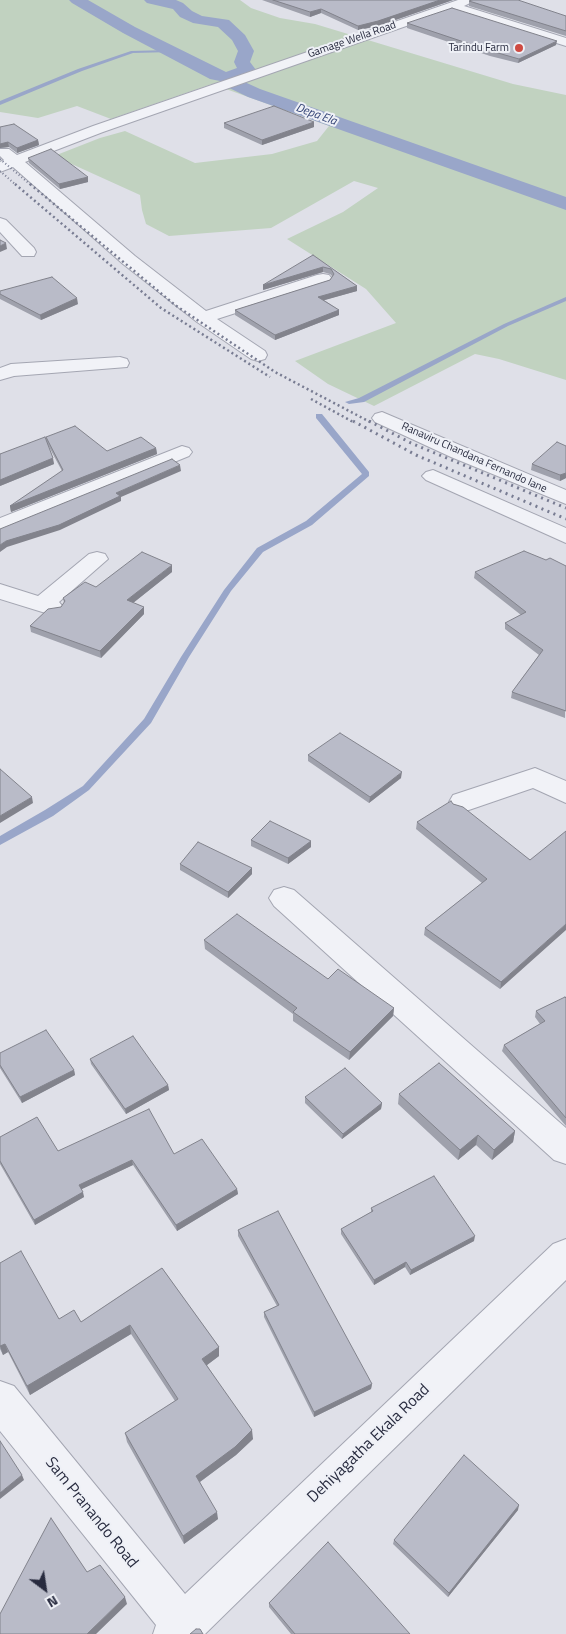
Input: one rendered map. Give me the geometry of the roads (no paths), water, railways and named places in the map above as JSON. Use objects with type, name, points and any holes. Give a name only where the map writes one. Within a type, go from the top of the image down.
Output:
[{"type":"street","name":"Gamage Wella Road","points":[[8,164],[98,129],[470,0]]},
{"type":"street","points":[[451,6],[566,42]]},
{"type":"street","points":[[0,149],[8,164],[204,318],[258,355]]},
{"type":"street","points":[[0,223],[28,252]]},
{"type":"street","points":[[204,318],[323,279]]},
{"type":"street","points":[[0,374],[11,370],[120,363]]},
{"type":"street","name":"Ranaviru Chandana Fernando lane","points":[[382,418],[458,453],[566,498]]},
{"type":"street","points":[[0,526],[182,452]]},
{"type":"street","points":[[433,476],[566,536]]},
{"type":"street","points":[[0,591],[47,606],[97,559]]},
{"type":"street","points":[[463,802],[535,777],[566,793]]},
{"type":"street","points":[[284,898],[566,1149]]},
{"type":"street","name":"Dehiyagatha Ekala Road","points":[[178,1630],[566,1256]]},
{"type":"street","name":"Sam Pranando Road","points":[[0,1400],[178,1630]]},
{"type":"waterway","name":"Depa Ela","points":[[77,0],[129,30],[216,75],[227,77]]},
{"type":"waterway","points":[[152,0],[164,1],[178,6],[186,14],[199,20],[223,23],[239,38],[246,51],[242,62],[247,70],[227,77]]},
{"type":"waterway","points":[[0,103],[80,70],[133,52],[170,51]]},
{"type":"waterway","name":"Depa Ela","points":[[227,77],[229,81],[254,93],[566,204]]},
{"type":"waterway","points":[[349,402],[361,400],[506,325],[566,299]]},
{"type":"waterway","points":[[0,841],[49,813],[86,788],[148,721],[185,657],[228,590],[260,550],[309,523],[366,474],[319,416]]},
{"type":"railway","points":[[0,159],[31,185]]},
{"type":"railway","points":[[0,171],[16,185]]},
{"type":"railway","points":[[15,184],[161,308],[270,377]]},
{"type":"railway","points":[[30,184],[175,305],[275,372],[372,423]]},
{"type":"railway","points":[[311,399],[355,423]]},
{"type":"railway","points":[[353,421],[416,455],[566,519]]},
{"type":"railway","points":[[369,421],[411,443],[566,508]]},
{"type":"place","name":"Tarindu Farm","points":[[519,48]]}]
